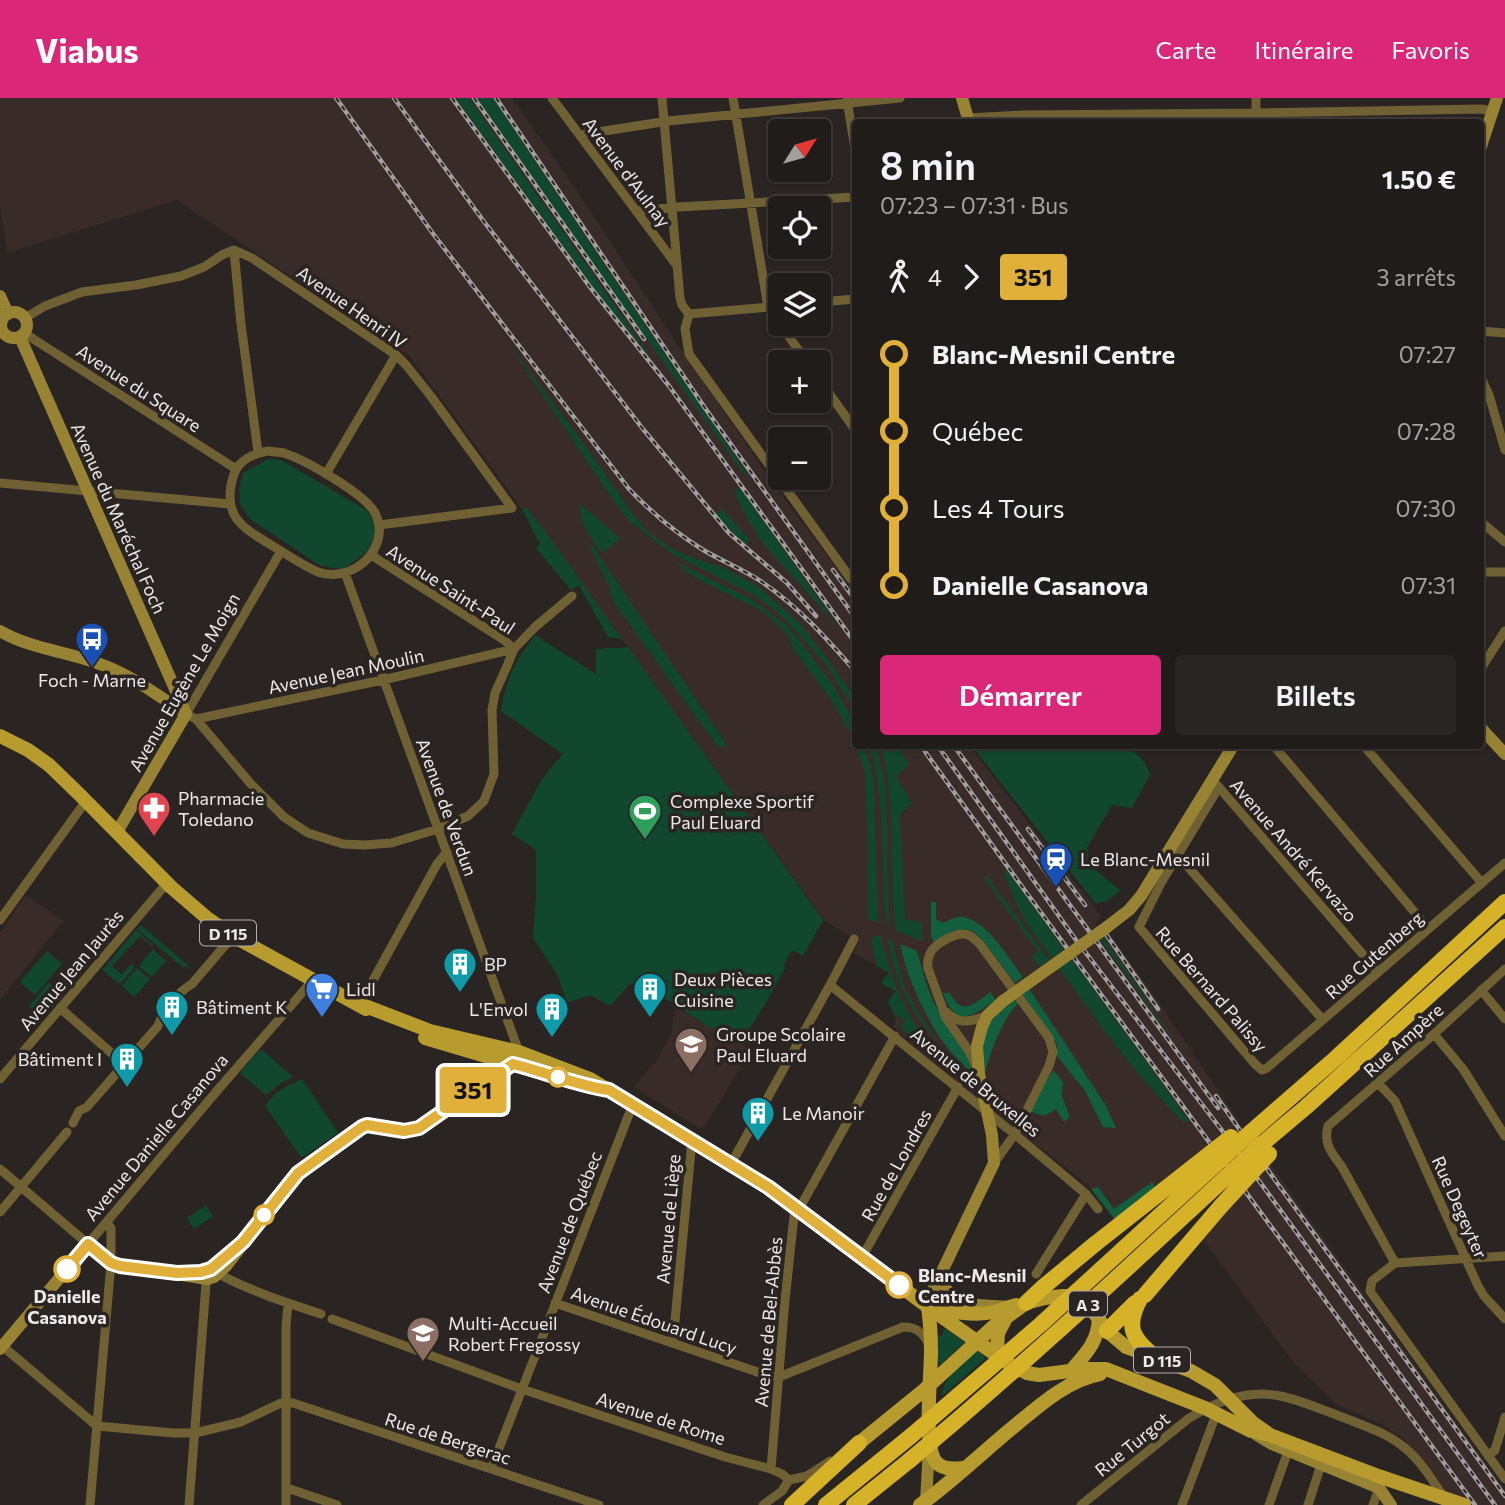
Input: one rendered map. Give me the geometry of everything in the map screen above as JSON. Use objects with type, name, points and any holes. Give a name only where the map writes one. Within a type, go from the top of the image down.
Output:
[{"type":"highway","name":"A 3","points":[[854,1505],[970,1410],[1051,1338],[1257,1139],[1272,1115],[1505,902]]},
{"type":"highway","points":[[1026,1303],[1155,1199],[1257,1139],[1298,1125],[1306,1107],[1505,927]]},
{"type":"highway","name":"A 3","points":[[826,1505],[911,1436],[1257,1139]]},
{"type":"highway","points":[[1155,1357],[1140,1345],[1134,1333],[1132,1314],[1143,1297],[1221,1206],[1257,1139]]},
{"type":"highway","points":[[1101,1329],[1143,1297]]},
{"type":"highway","points":[[792,1505],[859,1443]]},
{"type":"main road","name":"D 115","points":[[0,736],[36,755],[192,906],[233,936],[360,1004],[430,1031],[516,1058],[571,1071],[590,1079],[731,1164],[798,1209],[976,1343],[1009,1364]]},
{"type":"main road","name":"D 115","points":[[360,1004],[376,1016],[407,1032],[496,1059],[516,1058],[589,1087],[609,1090]]},
{"type":"main road","points":[[928,1501],[1079,1369],[1101,1329],[1091,1308],[1075,1297],[1045,1298],[1026,1303]]},
{"type":"main road","name":"D 115","points":[[928,1307],[979,1314],[1008,1312],[1026,1303]]},
{"type":"main road","points":[[928,1307],[931,1349],[930,1436],[934,1459],[945,1468],[963,1468]]},
{"type":"main road","points":[[859,1443],[929,1385],[1008,1312]]},
{"type":"main road","points":[[1008,1312],[998,1333],[997,1350],[1009,1364],[1039,1376],[1079,1369]]},
{"type":"main road","name":"D 115","points":[[1101,1329],[1126,1347],[1196,1373],[1215,1385],[1217,1405],[1251,1431],[1270,1434]]},
{"type":"main road","points":[[900,1409],[923,1377],[931,1349]]},
{"type":"main road","name":"D 115","points":[[1079,1369],[1106,1368],[1217,1405],[1270,1434],[1380,1483],[1464,1505]]},
{"type":"main road","points":[[1041,1404],[1088,1376],[1119,1374]]},
{"type":"street","name":"Avenue d'Aulnay","points":[[552,98],[677,264]]},
{"type":"street","points":[[662,98],[680,298],[689,314]]},
{"type":"street","points":[[689,314],[768,307],[733,98]]},
{"type":"street","points":[[581,137],[585,134],[664,121],[847,101],[900,98]]},
{"type":"street","points":[[962,98],[968,119]]},
{"type":"street","points":[[1256,98],[1256,118]]},
{"type":"street","points":[[1484,137],[1497,98]]},
{"type":"street","points":[[847,101],[852,131]]},
{"type":"street","points":[[979,119],[1024,115],[1256,118],[1482,109],[1493,111]]},
{"type":"street","points":[[636,211],[852,197]]},
{"type":"street","points":[[25,318],[45,306],[82,292],[181,276],[234,250],[258,452]]},
{"type":"street","name":"Avenue Henri IV","points":[[234,250],[252,258],[396,355],[430,395],[512,508],[379,525]]},
{"type":"street","points":[[0,296],[8,314]]},
{"type":"street","points":[[831,301],[852,299]]},
{"type":"street","points":[[19,313],[25,318],[27,325],[22,335],[8,337],[1,332],[2,320],[8,314],[19,313]]},
{"type":"street","points":[[689,314],[685,329],[689,354],[852,579]]},
{"type":"street","points":[[1484,331],[1505,333]]},
{"type":"street","name":"Avenue du Square","points":[[22,335],[236,469]]},
{"type":"street","name":"Avenue du Maréchal Foch","points":[[22,335],[175,700]]},
{"type":"street","points":[[326,474],[396,355]]},
{"type":"street","points":[[1484,384],[1505,450]]},
{"type":"street","points":[[831,396],[852,424]]},
{"type":"street","points":[[258,452],[283,453],[326,474],[343,484],[376,512],[380,533],[378,544],[360,566],[335,575],[318,571],[247,530],[235,516],[230,504],[229,489],[236,469],[258,452]]},
{"type":"street","points":[[0,483],[230,504]]},
{"type":"street","points":[[1484,524],[1505,541]]},
{"type":"street","name":"Avenue Eugène Le Moign","points":[[117,832],[191,716],[281,551]]},
{"type":"street","name":"Avenue Saint-Paul","points":[[371,555],[514,649]]},
{"type":"street","points":[[1484,572],[1505,572]]},
{"type":"street","name":"Avenue de Verdun","points":[[345,573],[447,852],[516,1058]]},
{"type":"street","points":[[0,631],[28,644],[98,663],[175,700],[284,817],[308,833],[343,844],[365,845],[391,843],[438,829],[468,816],[484,801],[494,774],[492,710],[495,693],[514,649],[572,596]]},
{"type":"street","points":[[1484,664],[1505,631]]},
{"type":"street","name":"Avenue Jean Moulin","points":[[191,716],[383,680],[514,649]]},
{"type":"street","points":[[1484,731],[1505,754]]},
{"type":"street","points":[[1232,749],[1216,784],[1178,853],[1324,1020]]},
{"type":"street","points":[[1277,749],[1429,928]]},
{"type":"street","points":[[1367,749],[1482,883]]},
{"type":"street","points":[[994,1163],[977,1046],[987,1016],[1003,1001],[1129,909],[1141,896],[1216,784]]},
{"type":"street","name":"Avenue André Kervazo","points":[[1216,784],[1378,972]]},
{"type":"street","points":[[0,920],[86,801]]},
{"type":"street","points":[[360,1004],[437,864],[447,852]]},
{"type":"street","name":"Rue Bernard Palissy","points":[[1178,853],[1139,928],[1255,1064],[1264,1069]]},
{"type":"street","name":"Rue Gutenberg","points":[[1264,1069],[1505,863]]},
{"type":"street","name":"Avenue Jean Jaurès","points":[[0,1079],[167,883]]},
{"type":"street","points":[[928,1307],[934,1288],[994,1163],[1015,1134],[1049,1066],[1053,1047],[979,943],[968,934],[953,935],[934,948],[929,957],[928,968],[950,1025],[969,1051],[979,1074]]},
{"type":"street","points":[[0,1212],[70,1127],[79,1111],[87,1107],[158,1026],[161,1017],[177,997],[192,985],[233,936]]},
{"type":"street","points":[[731,1164],[854,939]]},
{"type":"street","name":"Rue Ampère","points":[[1395,1263],[1342,1167],[1332,1154],[1325,1137],[1328,1126],[1505,969]]},
{"type":"street","name":"Avenue Danielle Casanova","points":[[1,1346],[313,980]]},
{"type":"street","name":"Avenue de Bruxelles","points":[[830,985],[1015,1134],[1086,1194],[1098,1209]]},
{"type":"street","points":[[1481,990],[1505,1019]]},
{"type":"street","points":[[60,1008],[124,1064]]},
{"type":"street","points":[[942,1008],[954,1020],[959,1021],[971,1021],[987,1016]]},
{"type":"street","points":[[1434,1034],[1463,1069],[1505,1136]]},
{"type":"street","name":"Avenue de Bel-Abbès","points":[[771,1469],[794,1216],[895,1036]]},
{"type":"street","points":[[189,1505],[209,1274],[243,1242],[298,1173],[362,1127],[367,1125],[413,1131],[516,1058]]},
{"type":"street","points":[[482,1084],[496,1059]]},
{"type":"street","name":"Rue Degeyter","points":[[1378,1083],[1395,1101],[1484,1296],[1505,1319]]},
{"type":"street","name":"Rue de Londres","points":[[862,1257],[958,1087]]},
{"type":"street","name":"Avenue de Québec","points":[[491,1469],[633,1104]]},
{"type":"street","name":"Avenue de Liège","points":[[673,1342],[692,1140]]},
{"type":"street","points":[[0,1169],[111,1263],[177,1273],[209,1274],[321,1314]]},
{"type":"street","points":[[1036,1274],[1086,1194]]},
{"type":"street","points":[[90,1505],[111,1263],[111,1228],[107,1223]]},
{"type":"street","points":[[1505,1256],[1395,1263],[1372,1281],[1370,1290],[1505,1479]]},
{"type":"street","points":[[942,1273],[951,1298],[962,1303],[1008,1312]]},
{"type":"street","points":[[286,1505],[288,1303]]},
{"type":"street","name":"Avenue Édouard Lucy","points":[[555,1303],[769,1376],[779,1377]]},
{"type":"street","name":"Avenue de Rome","points":[[332,1319],[522,1389],[725,1457],[771,1469],[789,1480]]},
{"type":"street","points":[[779,1377],[903,1327],[918,1330],[931,1349]]},
{"type":"street","points":[[1,1346],[97,1426],[195,1433],[241,1422],[287,1402]]},
{"type":"street","points":[[1182,1505],[1217,1405],[1261,1394],[1280,1395],[1380,1431],[1408,1450],[1449,1505]]},
{"type":"street","name":"Rue de Bergerac","points":[[287,1402],[599,1505]]},
{"type":"street","name":"Rue Turgot","points":[[1081,1505],[1188,1419],[1217,1405]]},
{"type":"street","points":[[1488,1456],[1495,1450],[1505,1417]]},
{"type":"street","points":[[1251,1431],[1272,1444],[1321,1465],[1380,1483],[1391,1505]]},
{"type":"street","points":[[928,1501],[930,1436]]},
{"type":"street","points":[[763,1505],[782,1491],[789,1480],[807,1476],[859,1443]]},
{"type":"street","points":[[1269,1505],[1288,1451]]},
{"type":"street","points":[[1308,1505],[1321,1465]]},
{"type":"street","points":[[1373,1505],[1380,1483]]},
{"type":"street","points":[[287,1488],[337,1505]]},
{"type":"shaded area","points":[[0,98],[512,98],[768,476],[768,490],[778,490],[852,589],[852,749],[971,749],[1102,917],[1095,923],[1108,932],[1149,988],[1239,1122],[1116,1221],[1089,1186],[971,1094],[893,1026],[896,1020],[888,1002],[896,991],[881,983],[889,972],[853,953],[859,942],[824,920],[622,639],[608,637],[579,585],[571,590],[536,548],[540,544],[522,509],[410,356],[177,200],[7,253],[0,205]]},
{"type":"shaded area","points":[[26,895],[63,921],[0,1000],[0,933]]},
{"type":"shaded area","name":"Groupe Scolaire Paul Eluard","points":[[676,1006],[752,1049],[702,1130],[634,1087],[656,1061],[670,1037]]},
{"type":"shaded area","points":[[1271,1165],[1505,1490],[1505,1505],[1455,1505],[1424,1460],[1403,1438],[1383,1425],[1336,1404],[1294,1363],[1202,1238]]},
{"type":"green space","points":[[456,98],[469,98],[656,364],[599,295]]},
{"type":"green space","points":[[477,98],[493,98],[748,475],[746,477],[614,293]]},
{"type":"green space","points":[[505,339],[647,531],[674,550],[722,567],[760,588],[800,624],[823,653],[852,693],[852,707],[827,666],[777,612],[754,595],[674,555],[629,521]]},
{"type":"green space","points":[[268,459],[281,460],[368,511],[375,531],[372,546],[342,569],[321,566],[250,519],[240,504],[239,489],[243,473]]},
{"type":"green space","points":[[739,487],[838,627],[763,543],[734,492]]},
{"type":"green space","points":[[579,503],[621,539],[601,553],[583,525]]},
{"type":"green space","points":[[527,508],[622,639],[608,637],[579,585],[571,590],[536,548],[540,544],[522,509]]},
{"type":"green space","points":[[721,509],[750,539],[745,545],[715,514]]},
{"type":"green space","points":[[590,542],[727,745],[717,746],[616,605],[591,550]]},
{"type":"green space","points":[[676,562],[751,599],[787,626],[832,684],[852,718],[852,738],[834,704],[790,644],[791,639],[764,613]]},
{"type":"green space","name":"Complexe Sportif Paul Eluard","points":[[535,635],[596,674],[596,649],[628,647],[823,920],[803,956],[795,951],[791,952],[765,1004],[741,1042],[706,1025],[666,999],[631,983],[610,1006],[590,995],[567,1003],[557,974],[533,938],[536,853],[535,849],[512,834],[539,784],[563,754],[501,711],[512,671]]},
{"type":"green space","points":[[856,749],[865,749],[874,783],[878,923],[868,919],[865,770]]},
{"type":"green space","points":[[871,749],[877,749],[886,788],[889,925],[886,924],[879,790]]},
{"type":"green space","points":[[882,749],[899,749],[909,764],[896,777],[912,803],[900,814],[905,920],[922,922],[922,941],[896,931],[891,815]]},
{"type":"green space","points":[[974,749],[1124,749],[1141,758],[1150,775],[1132,808],[1112,805],[1087,848],[1089,865],[1120,890],[1106,902],[1096,904]]},
{"type":"green space","points":[[1005,868],[1064,949],[1053,959],[1019,909],[1004,873]]},
{"type":"green space","points":[[987,876],[1049,960],[1039,967],[1032,957],[1038,951],[984,878]]},
{"type":"green space","points":[[931,902],[936,902],[936,919],[943,923],[964,917],[982,926],[1023,977],[1015,983],[981,938],[972,931],[953,931],[934,942],[931,936]]},
{"type":"green space","points":[[141,925],[191,968],[184,968],[137,929]]},
{"type":"green space","points":[[136,930],[153,945],[140,936],[112,966],[122,975],[131,964],[135,967],[120,984],[102,970]]},
{"type":"green space","points":[[880,935],[907,1012],[937,1053],[973,1087],[966,1086],[901,1028],[905,1020],[894,1014],[888,1002],[896,991],[881,983],[889,973],[877,966],[871,938]]},
{"type":"green space","points":[[1102,935],[1188,1061],[1099,937]]},
{"type":"green space","points":[[887,938],[892,940],[905,989],[940,1046],[907,998],[898,978]]},
{"type":"green space","points":[[900,944],[917,951],[934,1003],[968,1056],[972,1074],[950,1051],[926,1014],[915,992]]},
{"type":"green space","points":[[153,949],[166,961],[152,977],[139,966]]},
{"type":"green space","points":[[47,951],[62,964],[35,995],[20,982]]},
{"type":"green space","points":[[1071,958],[1189,1121],[1183,1122],[1149,1086],[1058,967]]},
{"type":"green space","points":[[137,968],[150,979],[134,997],[122,986]]},
{"type":"green space","points":[[49,982],[64,994],[44,1018],[29,1006]]},
{"type":"green space","points":[[1028,987],[1105,1104],[1116,1128],[1103,1127],[1085,1091],[1057,1056],[1057,1044],[1022,993]]},
{"type":"green space","points":[[990,992],[996,1000],[972,1015],[965,1016],[954,1012],[943,993],[950,993],[959,1005],[968,1006]]},
{"type":"green space","points":[[1014,999],[1018,1003],[997,1038],[984,1076],[982,1050],[985,1032],[995,1017]]},
{"type":"green space","points":[[262,1050],[293,1077],[266,1095],[240,1073],[258,1051]]},
{"type":"green space","points":[[1053,1070],[1063,1082],[1062,1096],[1070,1117],[1064,1122],[1056,1109],[1044,1116],[1029,1111]]},
{"type":"green space","points":[[302,1079],[338,1133],[303,1157],[265,1106],[286,1086]]},
{"type":"green space","points":[[1152,1182],[1156,1188],[1116,1221],[1091,1189],[1098,1187],[1114,1209]]},
{"type":"green space","points":[[206,1205],[213,1216],[194,1229],[187,1218]]},
{"type":"green space","points":[[946,1329],[965,1342],[937,1365],[938,1336],[943,1335]]},
{"type":"green space","points":[[977,1350],[986,1358],[942,1396],[950,1377]]},
{"type":"railway","points":[[336,98],[434,235],[629,489],[685,538],[755,578],[789,602],[852,668]]},
{"type":"railway","points":[[394,98],[482,219],[643,429],[729,533],[787,583],[816,616]]},
{"type":"railway","points":[[452,98],[590,287],[669,386],[852,638]]},
{"type":"railway","points":[[474,98],[644,339]]},
{"type":"railway","points":[[496,98],[705,408],[852,613]]},
{"type":"railway","points":[[833,570],[852,596]]},
{"type":"railway","points":[[923,749],[1475,1505]]},
{"type":"railway","points":[[940,749],[1076,940],[1230,1141],[1495,1505]]},
{"type":"railway","points":[[956,749],[1218,1108]]},
{"type":"railway","points":[[1028,829],[1085,905]]},
{"type":"railway","points":[[1101,927],[1158,1009]]},
{"type":"railway","points":[[1216,1096],[1505,1496]]},
{"type":"bus line","name":"351","points":[[67,1269],[88,1244],[111,1263],[120,1266],[177,1273],[211,1269],[243,1242],[298,1173],[362,1127],[367,1125],[408,1132],[419,1128],[513,1064],[589,1087],[609,1090],[768,1187],[899,1285]]},
{"type":"place","name":"Foch - Marne","points":[[92,669]]},
{"type":"place","name":"Pharmacie Toledano","points":[[154,838]]},
{"type":"place","name":"Complexe Sportif Paul Eluard","points":[[645,841]]},
{"type":"place","name":"Le Blanc-Mesnil","points":[[1056,889]]},
{"type":"place","name":"BP","points":[[460,994]]},
{"type":"place","name":"Lidl","points":[[322,1019]]},
{"type":"place","name":"Deux Pièces Cuisine","points":[[650,1019]]},
{"type":"place","name":"Bâtiment K","points":[[172,1037]]},
{"type":"place","name":"L'Envol","points":[[552,1039]]},
{"type":"place","name":"Groupe Scolaire Paul Eluard","points":[[691,1074]]},
{"type":"place","name":"Bâtiment I","points":[[127,1089]]},
{"type":"place","name":"Le Manoir","points":[[758,1143]]},
{"type":"place","name":"Danielle Casanova","points":[[67,1269]]},
{"type":"place","name":"Blanc-Mesnil Centre","points":[[899,1285]]},
{"type":"place","name":"Multi-Accueil Robert Fregossy","points":[[423,1363]]}]
